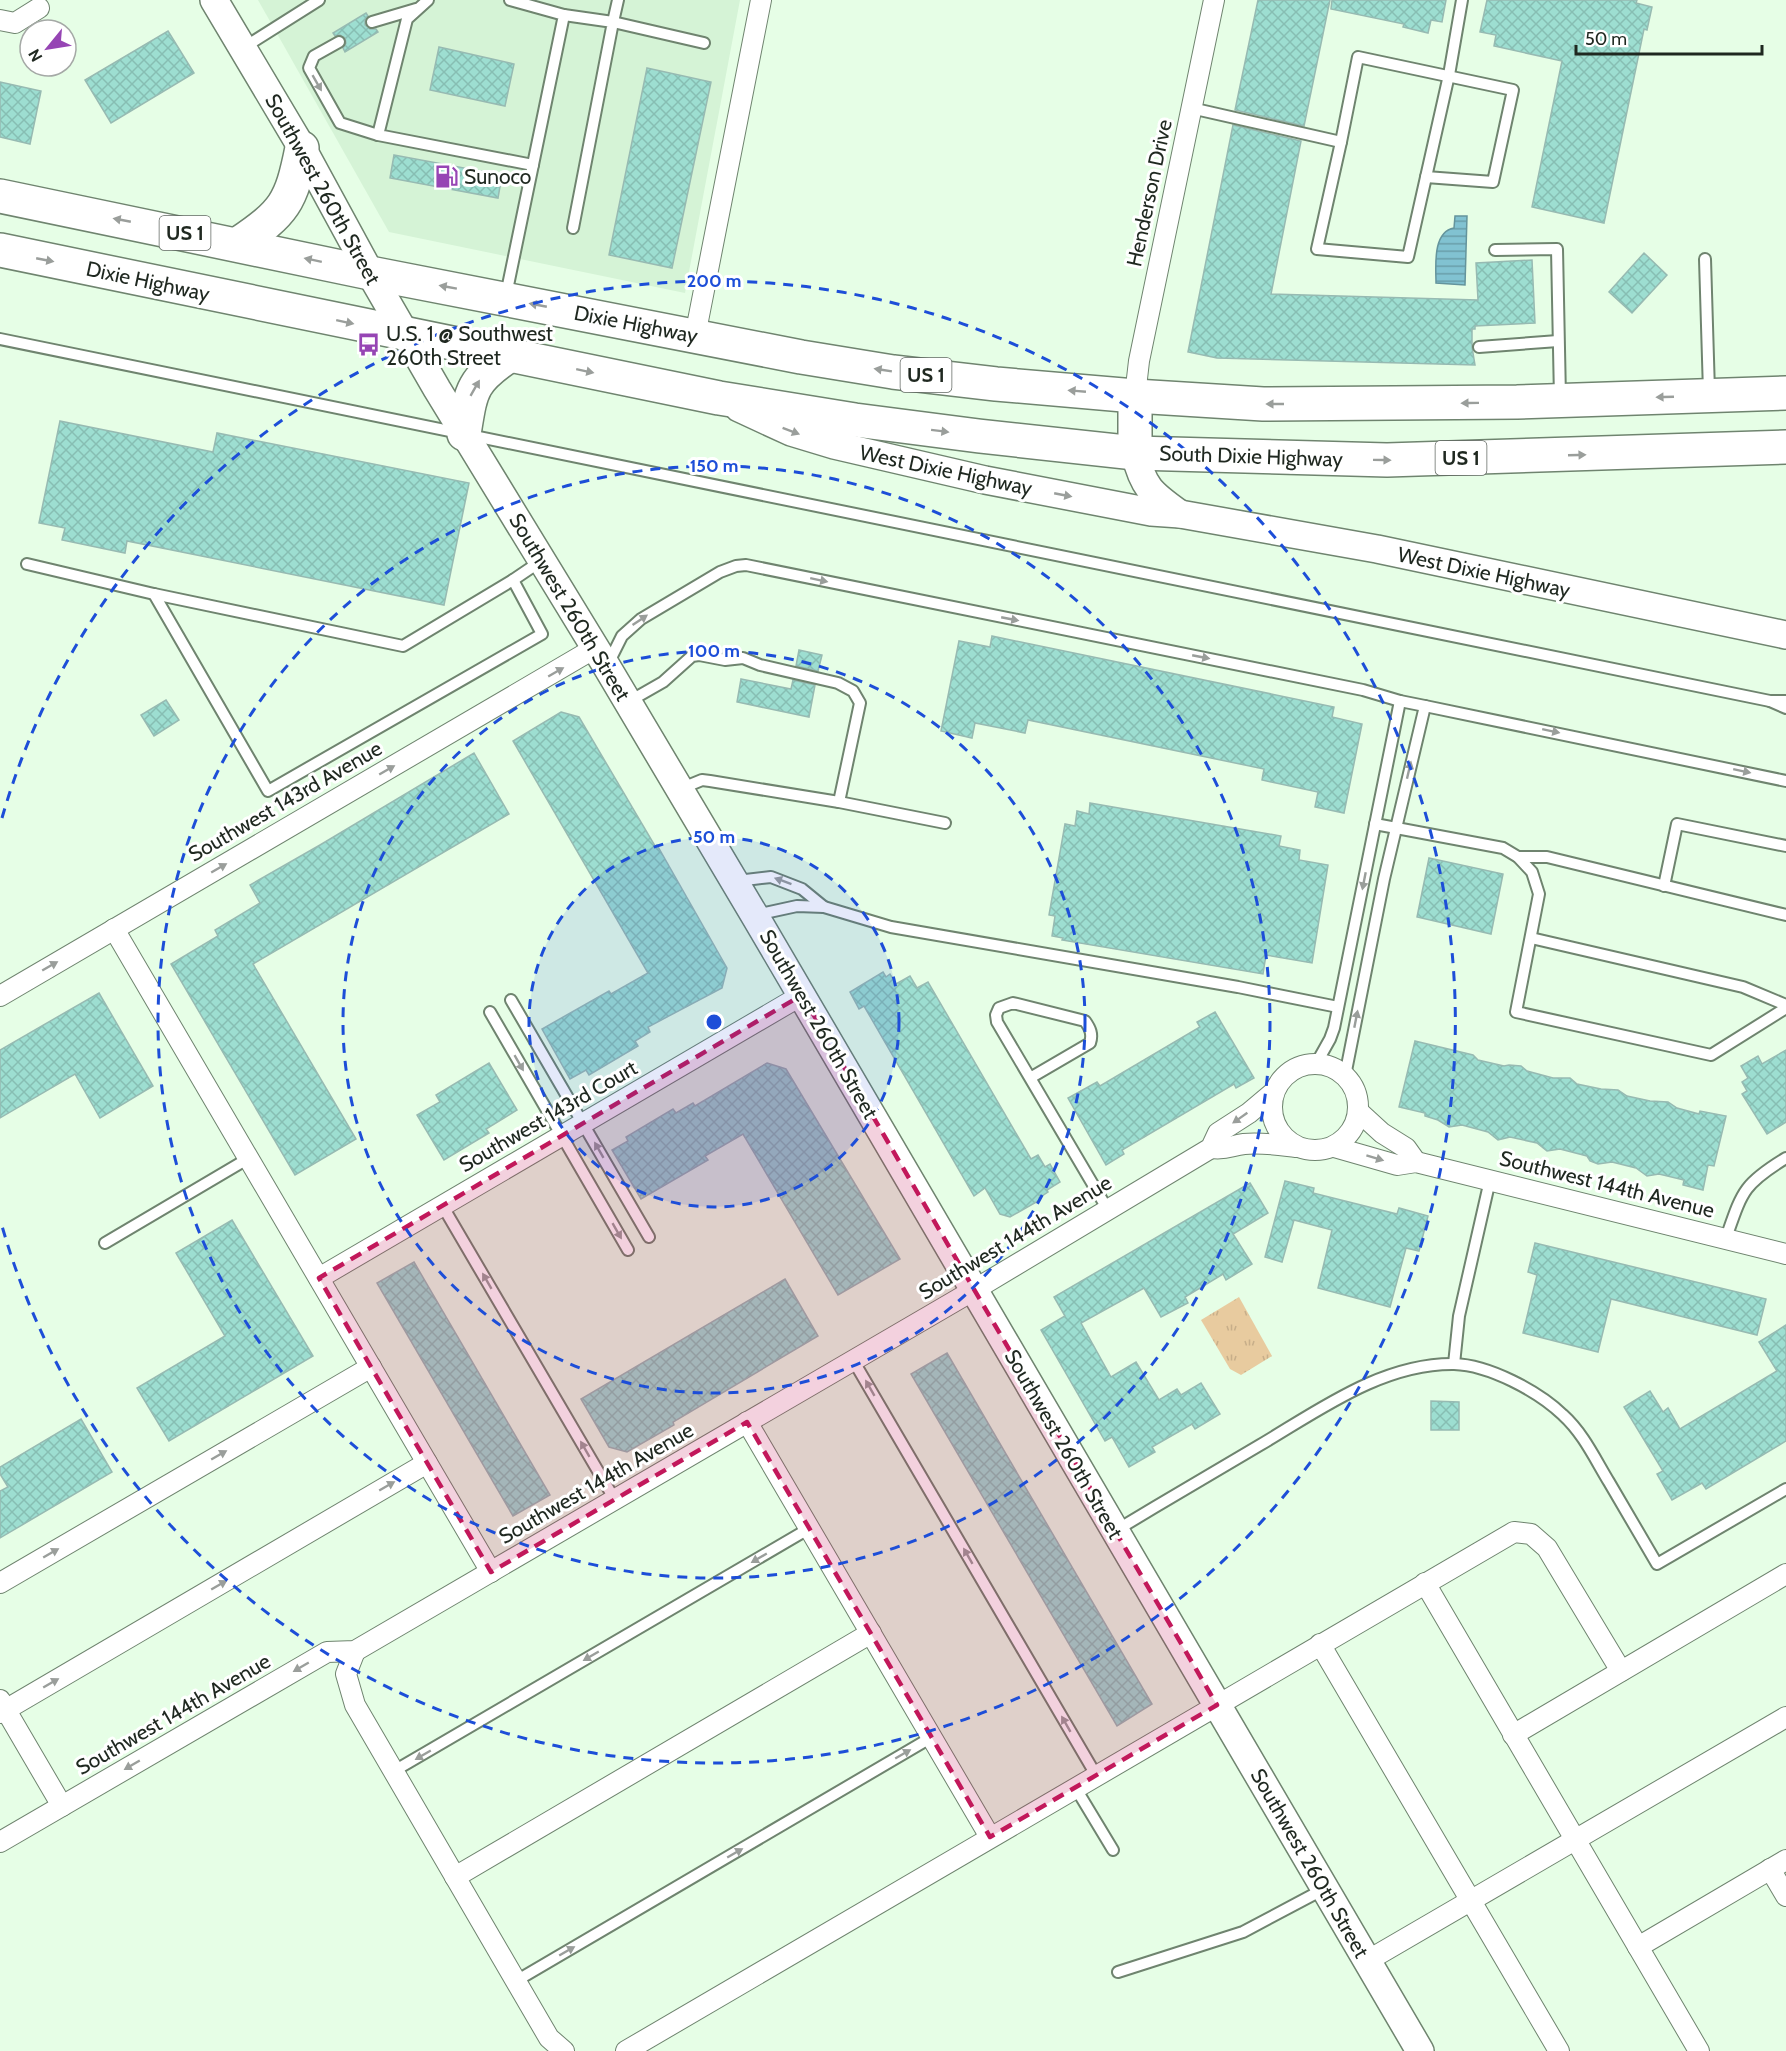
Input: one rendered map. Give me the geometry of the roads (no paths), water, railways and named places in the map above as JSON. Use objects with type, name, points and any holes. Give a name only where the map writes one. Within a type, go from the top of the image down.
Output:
[{"type":"highway","points":[[238,244],[266,225],[284,207],[295,184],[302,148]]},
{"type":"highway","name":"Dixie Highway","points":[[0,196],[370,273],[801,357],[893,372],[1135,396]]},
{"type":"highway","name":"Dixie Highway","points":[[0,250],[719,398]]},
{"type":"highway","points":[[464,434],[470,395],[485,373],[510,355]]},
{"type":"highway","name":"US 1","points":[[1135,396],[1275,404],[1380,404],[1560,401],[1786,393]]},
{"type":"highway","points":[[1135,396],[1135,453]]},
{"type":"highway","name":"South Dixie Highway","points":[[719,398],[873,423],[1135,453],[1388,460],[1786,447]]},
{"type":"street","name":"Southwest 260th Street","points":[[214,0],[302,148],[404,334],[735,881],[1420,2051]]},
{"type":"street","points":[[695,336],[761,0]]},
{"type":"street","name":"Henderson Drive","points":[[1135,396],[1139,362],[1214,0]]},
{"type":"street","points":[[0,20],[15,23],[39,8]]},
{"type":"street","name":"West Dixie Highway","points":[[719,398],[791,432],[834,445],[996,482],[1151,512],[1180,514],[1377,549],[1786,635]]},
{"type":"street","name":"West Dixie Highway","points":[[1135,453],[1140,475],[1147,488],[1180,514]]},
{"type":"street","name":"Southwest 143rd Avenue","points":[[0,996],[114,929],[601,657]]},
{"type":"street","points":[[114,929],[491,1572]]},
{"type":"street","name":"Southwest 143rd Court","points":[[319,1278],[802,995]]},
{"type":"street","points":[[1316,1064],[1336,1069],[1345,1076],[1353,1086],[1358,1098],[1358,1111],[1351,1132],[1334,1147],[1322,1150],[1296,1147],[1286,1139],[1277,1129],[1273,1117],[1274,1092],[1281,1080],[1291,1071],[1303,1065],[1316,1064]]},
{"type":"street","name":"Southwest 144th Avenue","points":[[0,1842],[327,1652],[355,1651],[974,1290],[1211,1148],[1218,1133],[1243,1117],[1274,1092]]},
{"type":"street","points":[[1358,1111],[1382,1133],[1406,1148],[1416,1162]]},
{"type":"street","name":"Southwest 144th Avenue","points":[[1211,1148],[1227,1149],[1259,1143],[1296,1147]]},
{"type":"street","name":"Southwest 144th Avenue","points":[[1334,1147],[1397,1165],[1416,1162],[1786,1254]]},
{"type":"street","points":[[0,1583],[371,1367]]},
{"type":"street","points":[[747,1422],[990,1837]]},
{"type":"street","points":[[62,1806],[2,1707],[427,1463]]},
{"type":"street","points":[[626,2051],[1514,1532],[1531,1534],[1547,1548],[1621,1671]]},
{"type":"street","points":[[1513,1735],[1786,1574]]},
{"type":"street","points":[[1425,1583],[1699,2051]]},
{"type":"street","points":[[455,1877],[871,1633]]},
{"type":"street","points":[[1320,1644],[1559,2051]]},
{"type":"street","points":[[355,1651],[346,1674],[351,1694],[549,2038],[564,2051]]},
{"type":"street","points":[[1367,1961],[1786,1717]]},
{"type":"street","points":[[1638,1947],[1778,1865],[1786,1896]]},
{"type":"lane","points":[[243,48],[319,0]]},
{"type":"lane","points":[[378,135],[407,19],[428,0]]},
{"type":"lane","points":[[510,0],[564,15],[614,22],[704,43]]},
{"type":"lane","points":[[573,228],[618,0]]},
{"type":"lane","points":[[1426,177],[1493,182],[1513,90],[1449,75],[1358,57],[1317,249],[1408,257],[1426,177],[1449,75],[1462,0]]},
{"type":"lane","points":[[372,22],[419,8]]},
{"type":"lane","points":[[505,298],[564,15]]},
{"type":"lane","points":[[339,42],[314,56],[309,68],[340,123],[378,135],[533,165]]},
{"type":"lane","points":[[1191,108],[1341,142]]},
{"type":"lane","points":[[1495,250],[1557,249],[1560,401]]},
{"type":"lane","points":[[1705,259],[1709,396]]},
{"type":"lane","points":[[0,339],[1770,701],[1786,701]]},
{"type":"lane","points":[[1479,346],[1558,341]]},
{"type":"lane","points":[[27,564],[154,594],[402,646],[513,580],[541,560]]},
{"type":"lane","points":[[601,657],[641,619],[720,572],[736,566],[746,566],[1351,687],[1400,701],[1786,781]]},
{"type":"lane","points":[[154,594],[268,791],[542,634],[513,580]]},
{"type":"lane","points":[[628,702],[663,682],[692,656],[725,660],[743,658],[760,665],[838,683],[853,691],[860,703],[839,802]]},
{"type":"lane","points":[[1316,1064],[1330,1039],[1338,1006],[1400,701]]},
{"type":"lane","points":[[1770,701],[1786,708]]},
{"type":"lane","points":[[1345,1076],[1395,827],[1425,706]]},
{"type":"lane","points":[[680,789],[702,780],[710,781],[839,802],[945,823]]},
{"type":"lane","points":[[1375,824],[1503,848],[1518,857],[1532,872],[1539,894],[1516,1012],[1711,1055],[1786,1007]]},
{"type":"lane","points":[[1664,886],[1677,824],[1786,846]]},
{"type":"lane","points":[[1518,857],[1547,857],[1786,915]]},
{"type":"lane","points":[[735,881],[771,877],[802,889],[824,907]]},
{"type":"lane","points":[[755,916],[796,906],[824,907],[891,927],[1338,1006]]},
{"type":"lane","points":[[1531,938],[1743,987],[1786,1007]]},
{"type":"lane","points":[[511,1000],[649,1237]]},
{"type":"lane","points":[[1030,1078],[1090,1042],[1092,1036],[1085,1021],[1013,1003],[999,1008],[996,1015],[996,1022],[1108,1210]]},
{"type":"lane","points":[[490,1012],[628,1250]]},
{"type":"lane","points":[[105,1243],[249,1158]]},
{"type":"lane","points":[[1726,1238],[1739,1199],[1749,1185],[1766,1170],[1786,1158]]},
{"type":"lane","points":[[1454,1364],[1458,1316],[1490,1180]]},
{"type":"lane","points":[[442,1205],[615,1500]]},
{"type":"lane","points":[[854,1360],[1096,1775]]},
{"type":"lane","points":[[1115,1531],[1327,1405],[1360,1388],[1395,1373],[1454,1364],[1486,1371],[1531,1391],[1564,1416],[1588,1445],[1657,1564],[1786,1489]]},
{"type":"lane","points":[[394,1772],[810,1528]]},
{"type":"lane","points":[[516,1981],[932,1737]]},
{"type":"lane","points":[[1076,1787],[1113,1850]]},
{"type":"lane","points":[[1118,1972],[1243,1932],[1324,1889]]},
{"type":"water","points":[[1455,216],[1467,216],[1465,285],[1436,283],[1439,243],[1447,231],[1454,228]]},
{"type":"place","name":"Sunoco","points":[[446,176]]},
{"type":"place","name":"U.S. 1 @ Southwest 260th Street","points":[[368,345]]}]
